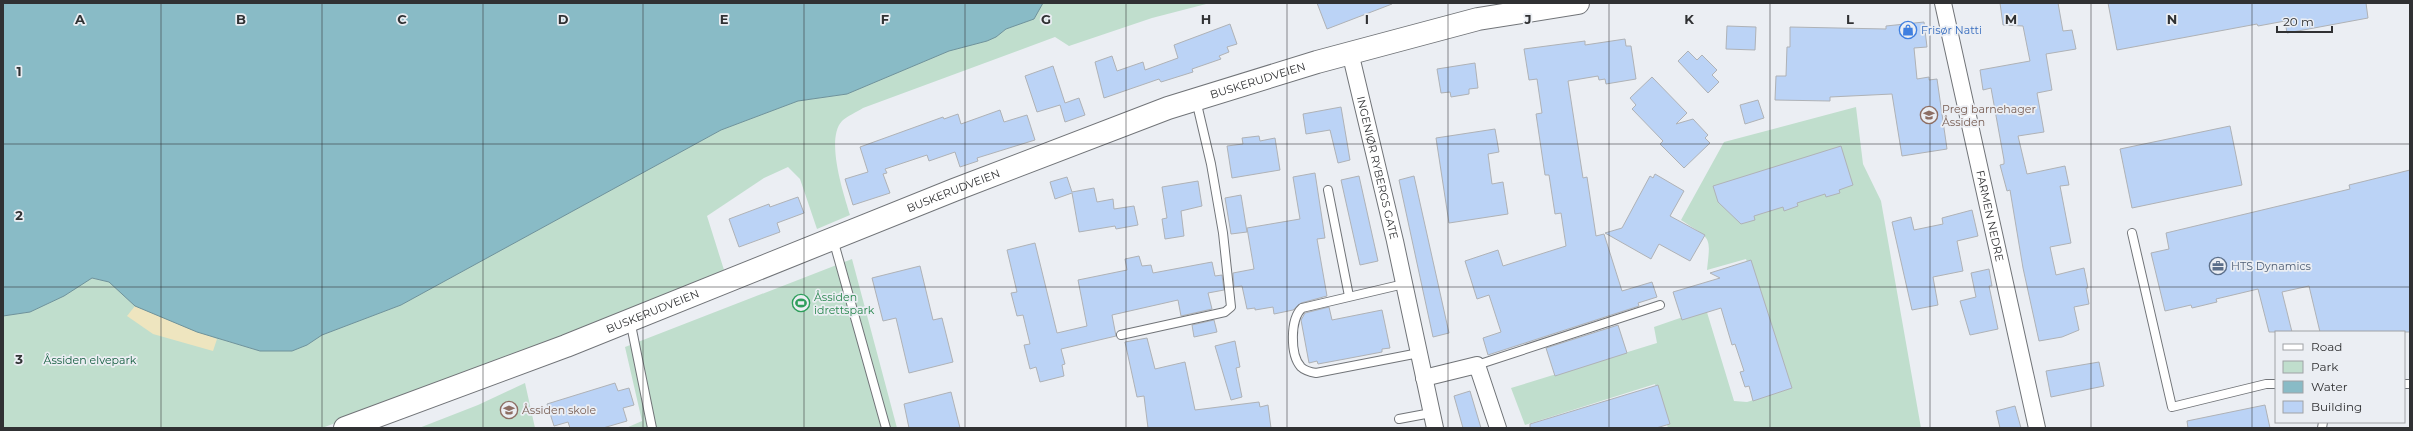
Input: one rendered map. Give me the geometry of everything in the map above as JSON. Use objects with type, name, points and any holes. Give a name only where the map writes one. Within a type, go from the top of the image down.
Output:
[{"type":"main road","name":"BUSKERUDVEIEN","points":[[345,428],[566,346],[832,238],[1006,170],[1195,100],[1350,52],[1501,11],[1578,3]]},
{"type":"street","name":"FARMEN NEDRE","points":[[1943,3],[2037,428]]},
{"type":"street","name":"INGENIØR RYBERGS GATE","points":[[1350,52],[1404,284],[1433,421]]},
{"type":"street","points":[[1424,378],[1477,365],[1498,428]]},
{"type":"lane","points":[[1121,334],[1225,312],[1231,307],[1223,233],[1211,164],[1195,100]]},
{"type":"lane","points":[[1328,190],[1349,296]]},
{"type":"lane","points":[[2132,233],[2172,408],[2266,384],[2275,384]]},
{"type":"lane","points":[[832,238],[886,428]]},
{"type":"lane","points":[[1404,284],[1302,308],[1294,320],[1292,336],[1301,366],[1308,371],[1316,373],[1419,353]]},
{"type":"lane","points":[[1477,365],[1660,305]]},
{"type":"lane","points":[[630,320],[652,428]]},
{"type":"lane","points":[[1399,419],[1433,421]]},
{"type":"green space","name":"Åssiden elvepark","points":[[1043,3],[1210,3],[1152,18],[1069,46],[1055,37],[863,108],[842,121],[837,129],[835,140],[837,167],[850,215],[817,229],[800,179],[788,167],[764,178],[707,216],[724,270],[625,315],[322,428],[3,428],[3,316],[30,312],[64,296],[91,278],[109,282],[135,306],[197,332],[260,351],[292,351],[307,345],[322,335],[401,305],[721,130],[798,101],[847,94],[949,51],[987,41],[996,37],[1006,29],[1034,19]]},
{"type":"green space","points":[[1856,107],[1863,164],[1881,201],[1921,428],[1668,428],[1655,384],[1525,425],[1511,388],[1657,343],[1654,327],[1706,309],[1734,401],[1747,402],[1786,390],[1746,259],[1707,270],[1709,250],[1707,239],[1681,220],[1724,142]]},
{"type":"green space","name":"Åssiden idrettspark","points":[[852,259],[897,428],[626,428],[642,421],[625,347]]},
{"type":"green space","name":"Åssiden skole","points":[[525,383],[535,428],[419,428],[478,405]]},
{"type":"sand","points":[[135,306],[217,339],[213,351],[153,334],[127,316]]},
{"type":"water","points":[[3,3],[1043,3],[1034,19],[1006,29],[996,37],[987,41],[949,51],[847,94],[798,101],[721,130],[401,305],[322,335],[307,345],[292,351],[260,351],[197,332],[135,306],[109,282],[92,278],[64,296],[30,312],[3,316]]},
{"type":"building","points":[[1317,3],[1392,3],[1392,4],[1327,29]]},
{"type":"building","points":[[2000,3],[2058,3],[2063,31],[2072,30],[2076,49],[2046,54],[2052,90],[2037,93],[2044,132],[2018,136],[2027,174],[2065,166],[2069,185],[2060,186],[2071,243],[2050,247],[2056,275],[2084,268],[2088,288],[2086,288],[2089,304],[2074,307],[2079,330],[2062,337],[2039,341],[2023,268],[2010,190],[2007,191],[2000,165],[2004,164],[2004,160],[1991,88],[1983,90],[1980,70],[2030,61],[2023,26],[2003,25]]},
{"type":"building","points":[[2108,3],[2366,3],[2368,18],[2287,33],[2285,21],[2258,26],[2257,24],[2117,50]]},
{"type":"building","points":[[1924,22],[1927,47],[1914,48],[1917,79],[1929,77],[1929,80],[1937,79],[1947,149],[1902,156],[1892,94],[1830,97],[1830,101],[1775,100],[1776,76],[1786,76],[1787,47],[1790,47],[1790,27],[1886,29],[1886,26]]},
{"type":"building","points":[[1230,24],[1237,44],[1227,47],[1229,52],[1219,56],[1221,59],[1192,69],[1193,72],[1161,82],[1159,79],[1104,98],[1095,62],[1112,56],[1117,71],[1143,62],[1145,70],[1178,58],[1174,45]]},
{"type":"building","points":[[1727,26],[1756,27],[1755,50],[1726,49]]},
{"type":"building","points":[[1625,39],[1626,46],[1631,46],[1636,79],[1606,84],[1605,79],[1599,80],[1598,76],[1568,81],[1583,178],[1587,177],[1596,236],[1604,234],[1622,291],[1652,282],[1657,297],[1638,303],[1639,306],[1488,355],[1483,338],[1501,332],[1489,295],[1477,299],[1465,261],[1498,250],[1503,266],[1566,246],[1561,213],[1555,214],[1549,175],[1545,175],[1536,114],[1542,113],[1537,79],[1529,80],[1524,49],[1585,41],[1585,45]]},
{"type":"building","points":[[1688,51],[1697,60],[1702,55],[1717,70],[1712,75],[1719,82],[1708,93],[1678,61]]},
{"type":"building","points":[[1475,63],[1478,88],[1469,89],[1469,94],[1451,97],[1450,92],[1441,93],[1437,69]]},
{"type":"building","points":[[1053,66],[1065,103],[1079,98],[1085,115],[1065,122],[1060,105],[1037,112],[1025,76]]},
{"type":"building","points":[[1652,77],[1687,113],[1676,124],[1693,119],[1708,135],[1705,138],[1710,143],[1684,168],[1660,144],[1663,141],[1632,109],[1636,105],[1630,98]]},
{"type":"building","points":[[1758,100],[1764,118],[1745,124],[1740,105]]},
{"type":"building","points":[[1341,107],[1350,160],[1338,163],[1330,130],[1306,134],[1303,114]]},
{"type":"building","points":[[1000,110],[1004,122],[1027,115],[1035,140],[977,158],[978,161],[960,167],[955,152],[929,161],[927,155],[885,169],[887,173],[883,174],[890,193],[853,205],[845,179],[868,172],[860,147],[943,117],[944,119],[958,114],[961,124]]},
{"type":"building","points":[[2230,126],[2242,185],[2132,208],[2120,149]]},
{"type":"building","points":[[1495,129],[1499,152],[1488,154],[1492,184],[1503,182],[1508,214],[1449,223],[1436,138]]},
{"type":"building","points":[[1259,136],[1260,141],[1275,138],[1280,170],[1232,178],[1227,146],[1243,144],[1242,138]]},
{"type":"building","points":[[1841,146],[1853,185],[1839,190],[1840,193],[1826,197],[1825,194],[1797,203],[1798,206],[1784,211],[1783,207],[1754,216],[1755,220],[1741,224],[1718,202],[1713,186]]},
{"type":"building","points":[[2410,170],[2410,332],[2320,331],[2309,286],[2282,292],[2292,331],[2269,332],[2258,289],[2216,299],[2217,302],[2192,308],[2191,305],[2165,311],[2151,253],[2169,249],[2166,233],[2350,189],[2349,185]]},
{"type":"building","points":[[1315,173],[1325,238],[1317,239],[1327,296],[1301,303],[1293,310],[1274,314],[1273,307],[1255,310],[1255,308],[1247,309],[1242,286],[1234,287],[1233,273],[1254,269],[1247,228],[1300,219],[1293,177]]},
{"type":"building","points":[[1655,174],[1684,191],[1670,216],[1705,235],[1690,261],[1659,244],[1651,259],[1605,233],[1622,228],[1650,176],[1653,178]]},
{"type":"building","points":[[1359,176],[1378,261],[1360,265],[1341,180]]},
{"type":"building","points":[[1414,176],[1449,333],[1433,337],[1399,180]]},
{"type":"building","points":[[1067,177],[1072,192],[1094,188],[1097,202],[1113,199],[1114,209],[1134,206],[1138,225],[1116,229],[1115,226],[1079,232],[1072,193],[1055,199],[1050,182]]},
{"type":"building","points":[[1198,181],[1202,206],[1181,211],[1184,236],[1165,239],[1162,219],[1167,218],[1162,187]]},
{"type":"building","points":[[1241,195],[1247,232],[1231,234],[1225,198]]},
{"type":"building","points":[[798,197],[804,213],[777,223],[780,232],[739,247],[729,219],[769,204],[770,207]]},
{"type":"building","points":[[1972,210],[1978,236],[1957,241],[1963,271],[1933,277],[1938,305],[1912,310],[1892,222],[1911,217],[1914,230],[1943,224],[1942,218]]},
{"type":"building","points":[[1035,243],[1057,333],[1087,326],[1078,280],[1127,270],[1125,259],[1139,256],[1142,266],[1151,265],[1153,273],[1212,262],[1215,276],[1222,275],[1224,290],[1208,293],[1212,309],[1181,316],[1178,300],[1112,315],[1116,336],[1061,349],[1065,364],[1062,365],[1064,376],[1040,382],[1036,367],[1030,369],[1024,345],[1030,344],[1023,315],[1017,316],[1011,293],[1017,292],[1007,250]]},
{"type":"building","points":[[1751,260],[1792,388],[1753,401],[1749,386],[1745,387],[1740,372],[1744,371],[1735,344],[1732,345],[1721,308],[1682,320],[1673,292],[1720,278],[1710,273]]},
{"type":"building","points":[[920,266],[933,320],[942,318],[953,362],[909,373],[896,318],[883,321],[872,278]]},
{"type":"building","points":[[1989,269],[1992,286],[1989,286],[1998,329],[1970,335],[1960,301],[1976,297],[1971,273]]},
{"type":"building","points":[[1329,307],[1332,320],[1382,310],[1390,348],[1382,349],[1382,352],[1318,364],[1317,361],[1309,363],[1301,320],[1305,313]]},
{"type":"building","points":[[1214,320],[1217,332],[1194,337],[1192,325]]},
{"type":"building","points":[[1618,325],[1627,353],[1555,376],[1546,348]]},
{"type":"building","points":[[1147,338],[1155,369],[1185,362],[1195,410],[1259,402],[1260,407],[1268,405],[1271,428],[1148,428],[1144,396],[1137,397],[1125,342]]},
{"type":"building","points":[[1235,341],[1240,367],[1236,368],[1242,397],[1231,400],[1215,346]]},
{"type":"building","points":[[2099,362],[2104,386],[2051,397],[2046,371]]},
{"type":"building","points":[[615,383],[618,391],[629,388],[634,405],[623,408],[627,421],[603,428],[570,428],[568,422],[554,426],[547,404]]},
{"type":"building","points":[[1658,385],[1670,424],[1656,428],[1530,428],[1530,424]]},
{"type":"building","points":[[1470,391],[1481,428],[1463,428],[1454,396]]},
{"type":"building","points":[[951,392],[960,428],[909,428],[904,404]]},
{"type":"building","points":[[2265,405],[2270,428],[2188,428],[2187,421]]},
{"type":"building","points":[[2015,406],[2021,428],[2000,428],[1996,411]]},
{"type":"place","name":"Frisør Natti","points":[[1908,30]]},
{"type":"place","name":"Preg barnehager Åssiden","points":[[1929,115]]},
{"type":"place","name":"HTS Dynamics","points":[[2218,266]]},
{"type":"place","name":"Åssiden idrettspark","points":[[801,303]]},
{"type":"place","name":"Åssiden skole","points":[[509,410]]}]
